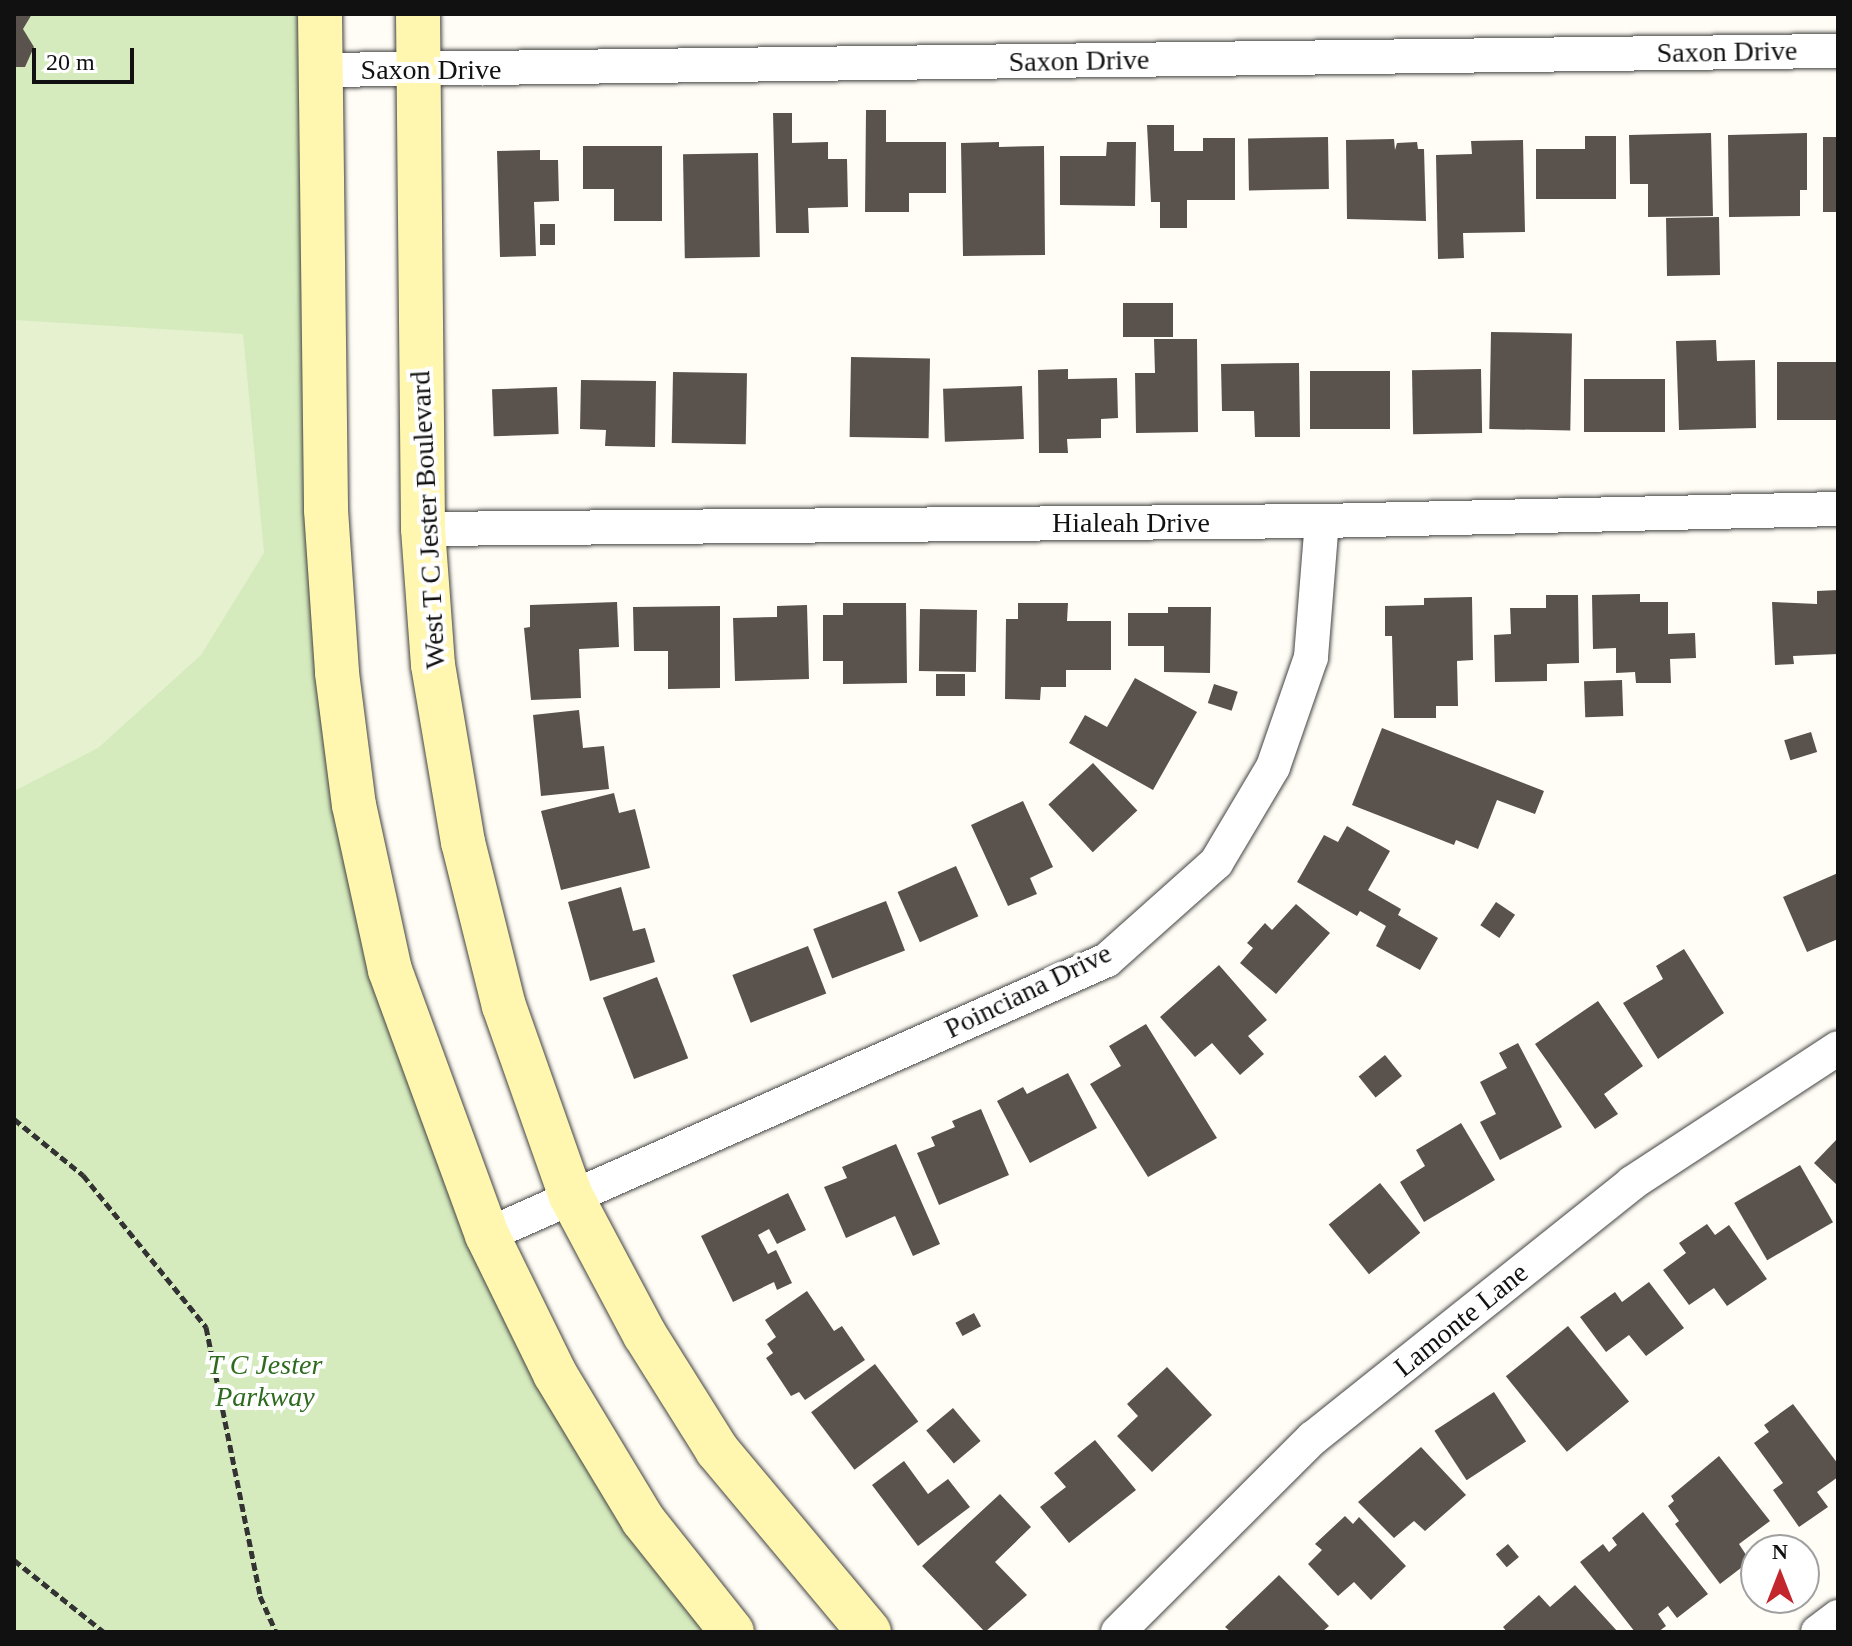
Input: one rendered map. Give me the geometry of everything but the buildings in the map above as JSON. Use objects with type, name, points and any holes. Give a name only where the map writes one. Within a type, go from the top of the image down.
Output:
[{"type":"main road","points":[[320,14],[326,510],[337,673],[354,805],[390,970],[487,1235],[555,1374],[643,1520],[732,1632]]},
{"type":"main road","name":"West T C Jester Boulevard","points":[[418,14],[423,529],[433,665],[463,842],[504,1006],[571,1196],[645,1335],[717,1450],[869,1632]]},
{"type":"street","name":"Saxon Drive","points":[[321,70],[1838,51]]},
{"type":"street","name":"Hialeah Drive","points":[[423,529],[1322,521],[1838,509]]},
{"type":"street","name":"Poinciana Drive","points":[[487,1235],[1107,960],[1216,863],[1273,767],[1311,657],[1322,521]]},
{"type":"street","name":"Lamonte Lane","points":[[1118,1632],[1313,1438],[1632,1183],[1838,1048]]},
{"type":"street","points":[[1818,1632],[1838,1617]]},
{"type":"path","points":[[14,1119],[83,1175],[206,1327],[260,1596],[276,1632]]},
{"type":"path","points":[[14,1560],[104,1632]]},
{"type":"green space","name":"T C Jester Parkway","points":[[14,14],[300,14],[312,548],[398,1041],[717,1632],[14,1632]]},
{"type":"green space","points":[[14,320],[243,334],[264,553],[201,655],[98,748],[14,791]]}]
